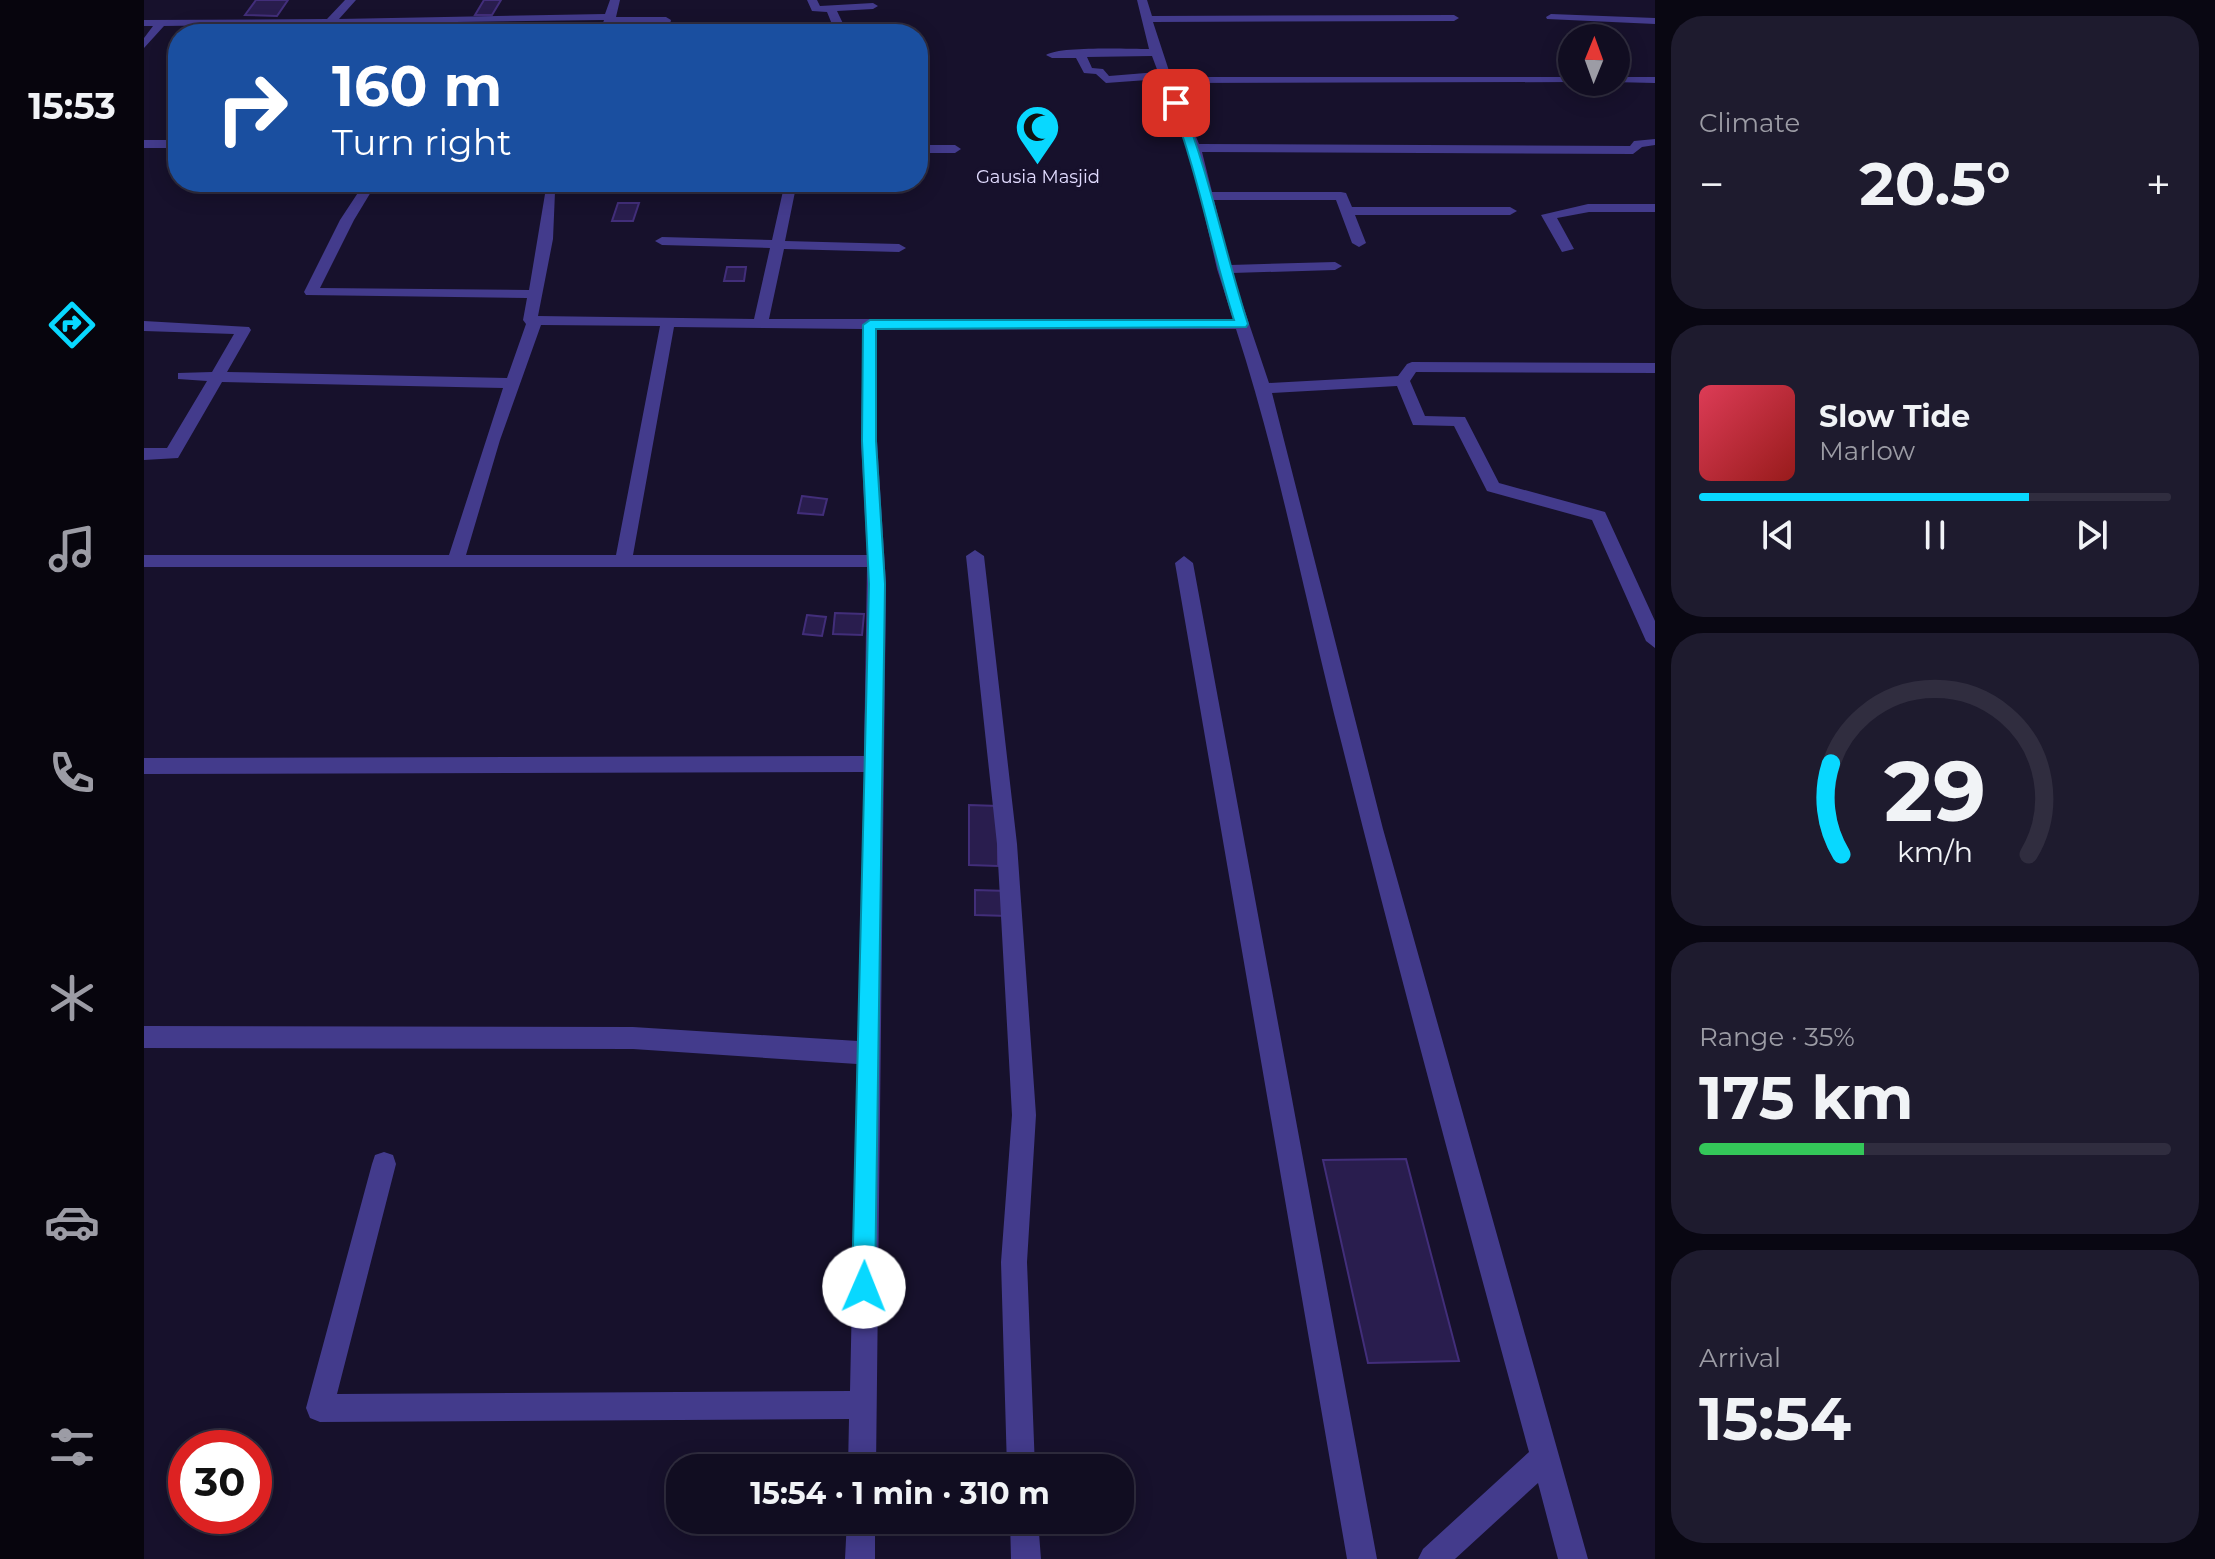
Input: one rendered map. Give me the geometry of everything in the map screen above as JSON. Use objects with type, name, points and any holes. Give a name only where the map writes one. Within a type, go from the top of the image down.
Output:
[{"type":"street","points":[[329,23],[351,0]]},
{"type":"street","points":[[608,24],[615,0]]},
{"type":"street","points":[[812,0],[816,9],[873,6]]},
{"type":"street","points":[[1142,0],[1156,52],[1194,148],[1224,269],[1263,388],[1314,604],[1573,1559]]},
{"type":"street","points":[[831,9],[838,24]]},
{"type":"street","points":[[1551,17],[1655,21]]},
{"type":"street","points":[[144,23],[467,22],[610,18],[666,20],[665,24]]},
{"type":"street","points":[[1146,19],[1454,18]]},
{"type":"street","points":[[144,45],[161,23]]},
{"type":"street","points":[[1052,55],[1156,52]]},
{"type":"street","points":[[1079,53],[1088,71],[1099,71],[1106,80],[1558,80]]},
{"type":"street","points":[[1630,80],[1655,80]]},
{"type":"street","points":[[1194,148],[1633,150],[1638,144],[1654,142]]},
{"type":"street","points":[[144,144],[168,144]]},
{"type":"street","points":[[928,149],[955,149]]},
{"type":"street","points":[[365,192],[311,292],[536,294]]},
{"type":"street","points":[[551,192],[530,320],[870,325],[1242,324]]},
{"type":"street","points":[[761,322],[789,192]]},
{"type":"street","points":[[1207,196],[1341,196],[1359,243]]},
{"type":"street","points":[[1538,200],[1567,249]]},
{"type":"street","points":[[1548,215],[1574,213],[1588,208],[1655,208]]},
{"type":"street","points":[[1346,211],[1510,211]]},
{"type":"street","points":[[662,241],[899,248]]},
{"type":"street","points":[[1224,269],[1335,266]]},
{"type":"street","points":[[455,562],[535,320]]},
{"type":"street","points":[[623,561],[668,321]]},
{"type":"street","points":[[862,1454],[875,561],[869,441],[870,325]]},
{"type":"street","points":[[144,326],[244,330],[172,454],[144,454]]},
{"type":"street","points":[[1402,381],[1412,367],[1655,368]]},
{"type":"street","points":[[183,376],[512,383]]},
{"type":"street","points":[[1263,388],[1402,381]]},
{"type":"street","points":[[1402,381],[1419,421],[1459,421],[1493,487],[1599,516],[1655,641]]},
{"type":"street","points":[[975,556],[1007,844],[1024,1115],[1014,1262],[1021,1454]]},
{"type":"street","points":[[144,561],[875,561]]},
{"type":"street","points":[[1184,563],[1362,1559]]},
{"type":"street","points":[[144,766],[873,764]]},
{"type":"street","points":[[144,1037],[633,1038],[868,1053]]},
{"type":"street","points":[[384,1164],[320,1408],[862,1405]]},
{"type":"street","points":[[1433,1559],[1545,1457]]},
{"type":"street","points":[[860,1559],[861,1534]]},
{"type":"street","points":[[1025,1534],[1026,1559]]},
{"type":"building","points":[[256,0],[288,0],[277,16],[245,15]]},
{"type":"building","points":[[484,0],[501,0],[492,15],[475,15]]},
{"type":"building","points":[[618,203],[639,203],[633,221],[612,221]]},
{"type":"building","points":[[727,267],[746,267],[744,281],[724,281]]},
{"type":"building","points":[[802,496],[827,499],[823,515],[798,513]]},
{"type":"building","points":[[835,613],[864,614],[862,635],[833,634]]},
{"type":"building","points":[[807,615],[826,617],[822,636],[803,634]]},
{"type":"building","points":[[969,805],[998,806],[998,866],[969,865]]},
{"type":"building","points":[[975,890],[1008,891],[1008,916],[975,915]]},
{"type":"building","points":[[1406,1159],[1459,1361],[1368,1363],[1323,1160]]},
{"type":"place","name":"Gausia Masjid","points":[[1038,166]]},
{"type":"route","points":[[864,1287],[877,584],[869,441],[870,325],[1242,324],[1224,269],[1197,156],[1176,103]]}]
